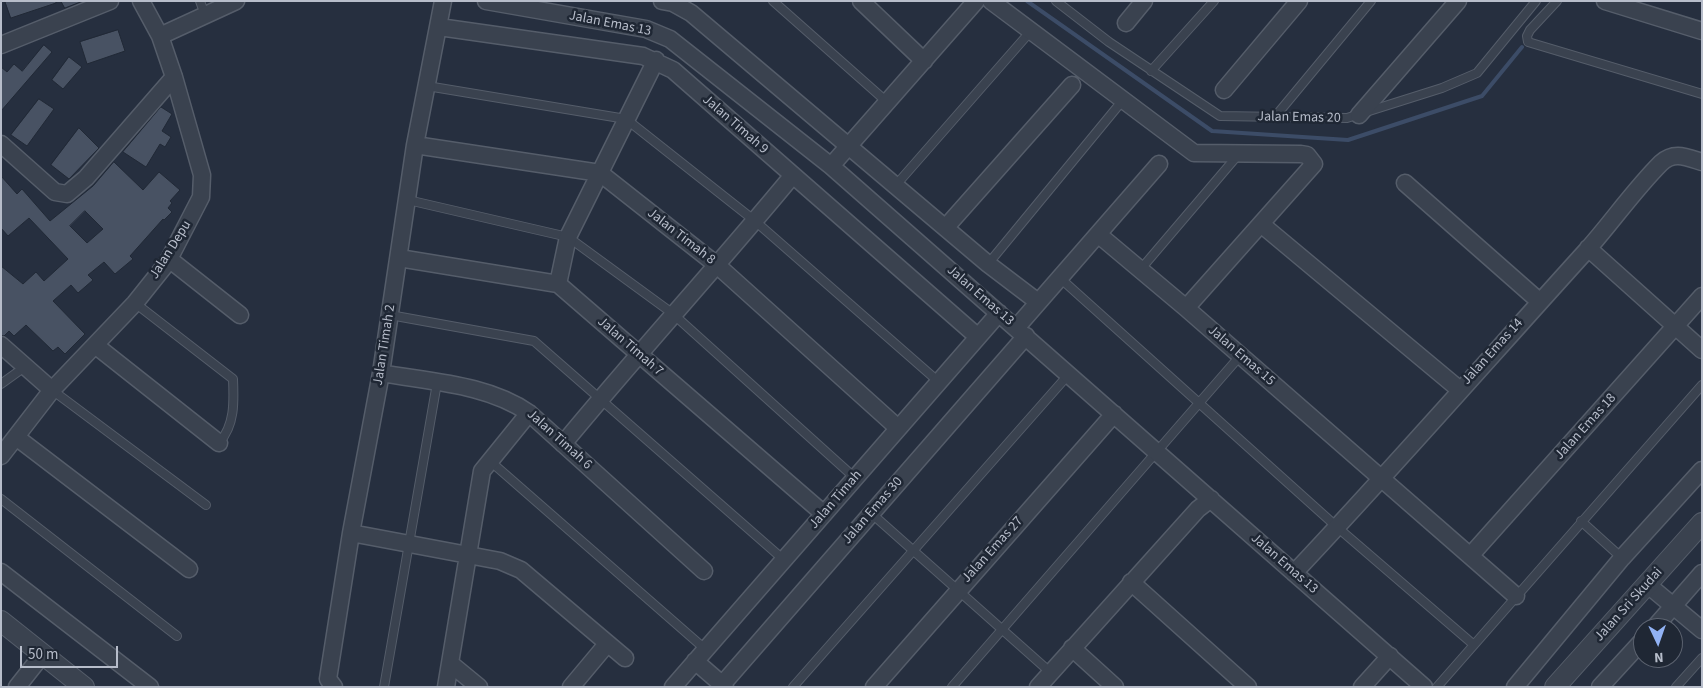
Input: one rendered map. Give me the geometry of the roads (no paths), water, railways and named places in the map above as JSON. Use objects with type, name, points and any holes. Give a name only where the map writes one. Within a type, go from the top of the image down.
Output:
[{"type":"street","points":[[1,45],[110,1]]},
{"type":"street","name":"Jalan Depu","points":[[1,456],[52,390],[135,303],[169,259],[201,197],[203,187],[202,175],[174,77],[160,36],[141,1]]},
{"type":"street","points":[[160,36],[202,8],[236,1]]},
{"type":"street","name":"Jalan Timah 2","points":[[327,684],[351,533],[381,373],[415,145],[443,1]]},
{"type":"street","name":"Jalan Emas 13","points":[[486,1],[646,30],[670,39],[831,166],[1424,687]]},
{"type":"street","points":[[662,1],[684,5],[988,264],[1038,302]]},
{"type":"street","points":[[861,1],[924,61]]},
{"type":"street","points":[[831,166],[976,1]]},
{"type":"street","points":[[991,1],[1194,153],[1238,155],[1301,154],[1307,155],[1314,164],[1186,308]]},
{"type":"street","points":[[1126,23],[1144,1]]},
{"type":"street","points":[[1224,90],[1299,1]]},
{"type":"street","points":[[1359,115],[1458,1]]},
{"type":"street","points":[[1605,1],[1702,31]]},
{"type":"street","name":"Jalan Timah 9","points":[[439,27],[643,56],[656,60],[673,70],[978,337]]},
{"type":"street","points":[[399,258],[558,284],[568,237],[656,60]]},
{"type":"street","points":[[1,144],[59,194],[72,191],[174,77]]},
{"type":"street","points":[[946,227],[1072,86]]},
{"type":"street","name":"Jalan Timah 8","points":[[415,145],[600,173],[718,266],[898,428]]},
{"type":"street","name":"Jalan Emas 14","points":[[1294,573],[1382,479],[1668,156],[1677,155],[1702,162]]},
{"type":"street","name":"Jalan Emas 30","points":[[722,686],[871,513],[1021,332],[1038,302],[1099,235],[1159,164]]},
{"type":"street","points":[[562,444],[672,314],[718,266],[793,175]]},
{"type":"street","points":[[1405,183],[1539,301]]},
{"type":"street","points":[[1261,224],[1460,390]]},
{"type":"street","name":"Jalan Emas 15","points":[[1099,235],[1186,308],[1382,479]]},
{"type":"street","points":[[1588,248],[1702,350]]},
{"type":"street","points":[[169,259],[240,314]]},
{"type":"street","name":"Jalan Timah 7","points":[[558,284],[824,514]]},
{"type":"street","name":"Jalan Emas 18","points":[[1470,556],[1702,296]]},
{"type":"street","name":"Jalan Timah","points":[[673,687],[898,428],[940,383],[999,313]]},
{"type":"street","points":[[1,345],[52,390]]},
{"type":"street","points":[[96,345],[219,443]]},
{"type":"street","name":"Jalan Timah 6","points":[[381,373],[494,393],[512,401],[530,413],[704,571]]},
{"type":"street","points":[[446,687],[482,471],[488,460],[530,413]]},
{"type":"street","name":"Jalan Emas 27","points":[[874,687],[1114,414]]},
{"type":"street","points":[[16,437],[189,569]]},
{"type":"street","points":[[1515,687],[1622,558],[1702,470]]},
{"type":"street","points":[[1382,479],[1516,596]]},
{"type":"street","points":[[1038,687],[1198,509],[1211,499]]},
{"type":"street","name":"Jalan Sri Skudai","points":[[1555,687],[1702,523]]},
{"type":"street","points":[[351,533],[500,560],[521,570],[625,658]]},
{"type":"street","points":[[1663,618],[1702,573]]},
{"type":"street","points":[[3,577],[150,687]]},
{"type":"street","points":[[1132,582],[1248,687]]},
{"type":"street","points":[[1648,585],[1702,630]]},
{"type":"street","points":[[1,621],[84,687]]},
{"type":"street","points":[[570,687],[607,644]]},
{"type":"street","points":[[1072,648],[1114,687]]},
{"type":"street","points":[[1600,687],[1633,651]]},
{"type":"street","points":[[17,687],[43,654]]},
{"type":"street","points":[[700,655],[722,686]]},
{"type":"street","points":[[1362,687],[1390,656]]},
{"type":"street","points":[[451,664],[479,687]]},
{"type":"lane","points":[[772,1],[887,102]]},
{"type":"lane","points":[[1151,71],[1214,1]]},
{"type":"lane","points":[[1274,118],[1371,1]]},
{"type":"lane","name":"Jalan Emas 20","points":[[1057,2],[1151,71],[1220,116],[1347,118],[1442,88],[1477,73],[1536,1]]},
{"type":"lane","points":[[1557,1],[1530,30],[1527,36],[1528,42],[1702,94]]},
{"type":"lane","points":[[896,185],[1030,32]]},
{"type":"lane","points":[[427,86],[626,119],[755,221],[940,383]]},
{"type":"lane","points":[[988,264],[1123,100]]},
{"type":"lane","points":[[1140,270],[1238,155]]},
{"type":"lane","points":[[408,200],[568,237],[672,314],[855,478]]},
{"type":"lane","points":[[1060,278],[1337,527],[1474,645]]},
{"type":"lane","points":[[135,303],[233,379],[232,417],[227,434],[219,443]]},
{"type":"lane","points":[[390,315],[534,340],[784,560]]},
{"type":"lane","points":[[952,687],[1240,356]]},
{"type":"lane","points":[[1,384],[26,366]]},
{"type":"lane","points":[[793,687],[1069,374]]},
{"type":"lane","points":[[384,687],[437,383]]},
{"type":"lane","points":[[1437,687],[1702,385]]},
{"type":"lane","points":[[52,390],[206,506]]},
{"type":"lane","points":[[488,460],[700,655]]},
{"type":"lane","points":[[1,499],[177,636]]},
{"type":"lane","points":[[871,513],[959,589],[1050,672]]},
{"type":"lane","points":[[1581,521],[1622,558]]},
{"type":"lane","points":[[1676,687],[1702,658]]},
{"type":"waterway","points":[[1027,1],[1212,131],[1348,140],[1482,96],[1522,47]]}]
